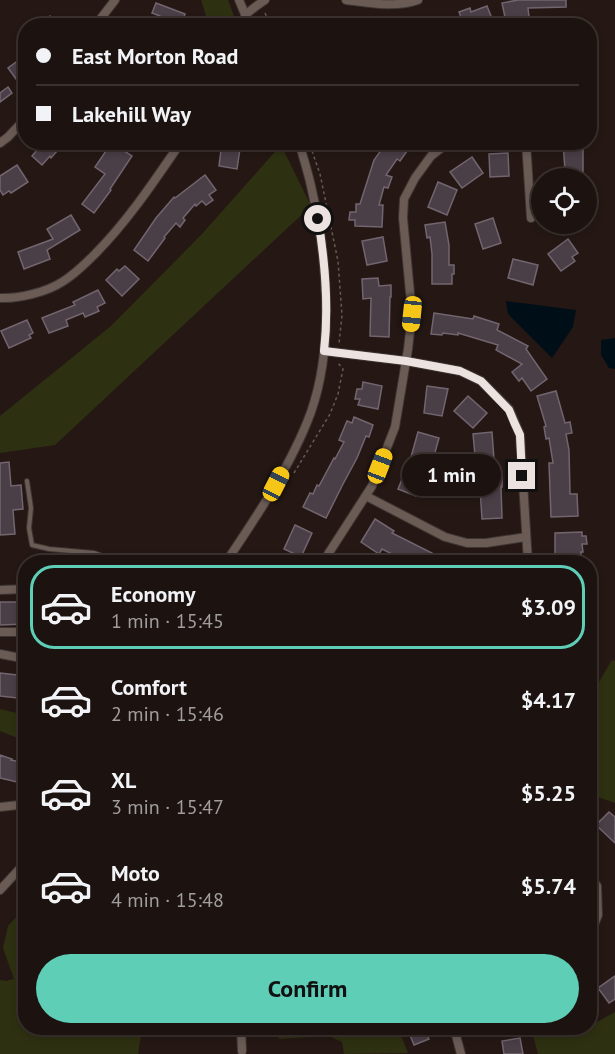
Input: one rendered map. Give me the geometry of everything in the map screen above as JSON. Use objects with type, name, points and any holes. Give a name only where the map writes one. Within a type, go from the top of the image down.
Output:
[{"type":"street","points":[[101,18],[115,0]]},
{"type":"street","points":[[239,0],[246,18]]},
{"type":"street","points":[[245,15],[265,0]]},
{"type":"street","points":[[346,0],[374,4],[406,4],[418,0]]},
{"type":"street","points":[[0,143],[18,126]]},
{"type":"street","points":[[0,298],[38,293],[62,283],[82,267],[109,240],[176,150]]},
{"type":"street","points":[[230,555],[276,484],[303,431],[317,389],[324,351],[326,293],[321,235],[301,150]]},
{"type":"street","points":[[328,555],[372,486],[394,427],[412,314],[403,218],[404,199],[415,178],[431,156],[439,150]]},
{"type":"street","points":[[527,150],[531,218]]},
{"type":"street","points":[[324,351],[406,361],[460,371],[481,381],[509,410],[520,435],[527,555]]},
{"type":"street","points":[[366,496],[445,537],[467,543],[486,543],[526,537]]},
{"type":"street","points":[[0,590],[18,589]]},
{"type":"street","points":[[0,632],[18,632]]},
{"type":"street","points":[[0,654],[18,657]]},
{"type":"street","points":[[0,807],[18,805]]},
{"type":"street","points":[[0,890],[18,871]]},
{"type":"street","points":[[597,886],[597,918]]},
{"type":"street","points":[[241,1035],[242,1052]]},
{"type":"street","points":[[456,1035],[461,1054]]},
{"type":"lane","points":[[27,481],[31,508],[29,528],[32,545],[49,549],[94,552],[102,555]]},
{"type":"green space","points":[[201,0],[228,0],[234,18],[207,18]]},
{"type":"green space","points":[[277,150],[283,150],[311,206],[55,445],[0,453],[0,416],[111,326],[201,235]]},
{"type":"green space","points":[[612,660],[615,661],[615,803],[597,797],[597,685]]},
{"type":"green space","points":[[0,709],[18,713],[18,738],[0,731]]},
{"type":"green space","points":[[18,915],[18,1035],[141,1035],[138,1054],[0,1054],[0,980],[14,979],[3,948],[8,926]]},
{"type":"green space","points":[[615,1012],[615,1054],[538,1054],[533,1035],[597,1035],[597,1022]]},
{"type":"green space","points":[[280,1035],[401,1035],[408,1053],[344,1054],[342,1042],[329,1036],[278,1039]]},
{"type":"shaded area","points":[[506,301],[576,310],[573,327],[552,358],[508,314]]},
{"type":"shaded area","points":[[615,338],[615,369],[609,368],[601,355],[601,340]]},
{"type":"building","points":[[518,0],[566,0],[566,7],[528,8],[529,17],[505,18],[502,3]]},
{"type":"building","points":[[156,3],[185,14],[184,18],[159,18],[160,16],[152,13]]},
{"type":"building","points":[[487,6],[492,18],[461,18],[459,12],[470,8],[471,12]]},
{"type":"building","points":[[18,61],[18,78],[16,79],[8,68]]},
{"type":"building","points":[[8,87],[12,93],[0,102],[0,93]]},
{"type":"building","points":[[37,150],[58,150],[42,165],[32,156]]},
{"type":"building","points":[[104,150],[128,150],[126,152],[132,156],[94,213],[82,204],[105,174],[95,167],[106,151]]},
{"type":"building","points":[[221,150],[240,150],[237,169],[219,166]]},
{"type":"building","points":[[381,150],[407,151],[400,161],[397,159],[386,175],[392,177],[388,188],[384,187],[379,205],[383,205],[382,227],[355,226],[355,220],[349,220],[350,212],[356,212],[356,204],[360,204],[374,160]]},
{"type":"building","points":[[564,150],[583,150],[583,168],[565,168]]},
{"type":"building","points":[[508,153],[509,176],[490,177],[489,154]]},
{"type":"building","points":[[472,157],[483,173],[462,188],[450,172]]},
{"type":"building","points":[[17,165],[28,182],[11,193],[9,191],[3,195],[0,190],[0,176]]},
{"type":"building","points":[[205,175],[216,190],[209,195],[213,200],[206,205],[202,201],[196,206],[195,204],[183,218],[185,220],[180,227],[176,223],[148,261],[134,250],[174,197]]},
{"type":"building","points":[[438,182],[457,190],[447,215],[428,207]]},
{"type":"building","points":[[71,215],[80,230],[47,250],[50,259],[24,269],[18,252],[53,239],[47,229]]},
{"type":"building","points":[[493,218],[501,243],[483,249],[475,224]]},
{"type":"building","points":[[445,222],[449,245],[449,265],[454,265],[452,284],[432,284],[430,237],[427,238],[425,225]]},
{"type":"building","points":[[383,237],[387,261],[367,265],[362,241]]},
{"type":"building","points":[[568,239],[578,253],[572,257],[575,261],[561,271],[548,254]]},
{"type":"building","points":[[513,259],[538,265],[533,285],[508,278]]},
{"type":"building","points":[[125,266],[139,279],[122,296],[106,280],[117,269],[119,271]]},
{"type":"building","points":[[378,278],[379,286],[391,285],[389,337],[370,336],[371,298],[363,299],[362,279]]},
{"type":"building","points":[[98,290],[105,303],[97,307],[99,311],[85,317],[83,313],[66,320],[68,326],[49,333],[42,318],[75,305],[73,302]]},
{"type":"building","points":[[434,313],[473,319],[474,316],[499,324],[497,330],[528,346],[526,349],[547,379],[531,391],[522,378],[519,381],[512,372],[522,364],[496,350],[498,345],[458,333],[458,335],[431,334]]},
{"type":"building","points":[[27,320],[33,333],[29,335],[31,338],[9,348],[1,331]]},
{"type":"building","points":[[363,382],[382,386],[378,409],[358,405],[360,399],[355,399],[357,389],[362,389]]},
{"type":"building","points":[[427,386],[448,389],[442,416],[424,413]]},
{"type":"building","points":[[556,391],[565,423],[570,422],[572,433],[566,434],[569,450],[570,494],[577,494],[578,516],[551,517],[549,463],[553,463],[549,438],[546,439],[544,427],[546,426],[537,396]]},
{"type":"building","points":[[468,396],[487,413],[473,428],[454,411]]},
{"type":"building","points":[[354,417],[373,425],[369,437],[366,436],[326,518],[303,507],[310,493],[313,494],[317,485],[319,486],[335,459],[344,442],[339,440],[347,421],[352,423]]},
{"type":"building","points":[[418,432],[439,438],[434,456],[431,455],[426,472],[428,472],[416,496],[398,489]]},
{"type":"building","points":[[492,432],[494,459],[490,459],[491,477],[502,476],[502,518],[482,519],[480,488],[473,489],[472,467],[476,466],[473,434]]},
{"type":"building","points":[[9,462],[11,486],[21,485],[23,509],[13,510],[15,534],[0,535],[0,463]]},
{"type":"building","points":[[375,519],[394,531],[392,533],[436,555],[394,555],[382,549],[379,554],[361,542]]},
{"type":"building","points":[[295,525],[312,533],[302,555],[284,549]]},
{"type":"building","points":[[582,532],[582,536],[586,536],[587,544],[582,544],[581,555],[555,554],[555,533]]},
{"type":"building","points":[[0,602],[18,602],[18,624],[0,625]]},
{"type":"building","points":[[0,673],[18,675],[18,698],[0,696]]},
{"type":"building","points":[[0,755],[18,761],[18,782],[0,778]]},
{"type":"building","points":[[609,812],[615,817],[615,843],[597,826]]},
{"type":"building","points":[[615,976],[615,999],[609,1003],[598,988]]},
{"type":"building","points":[[410,1035],[427,1035],[429,1039],[414,1045]]},
{"type":"building","points":[[520,1038],[523,1054],[504,1054],[502,1041]]},
{"type":"route","points":[[318,219],[326,293],[324,351],[406,361],[460,371],[481,381],[509,410],[520,435],[522,476]]}]
